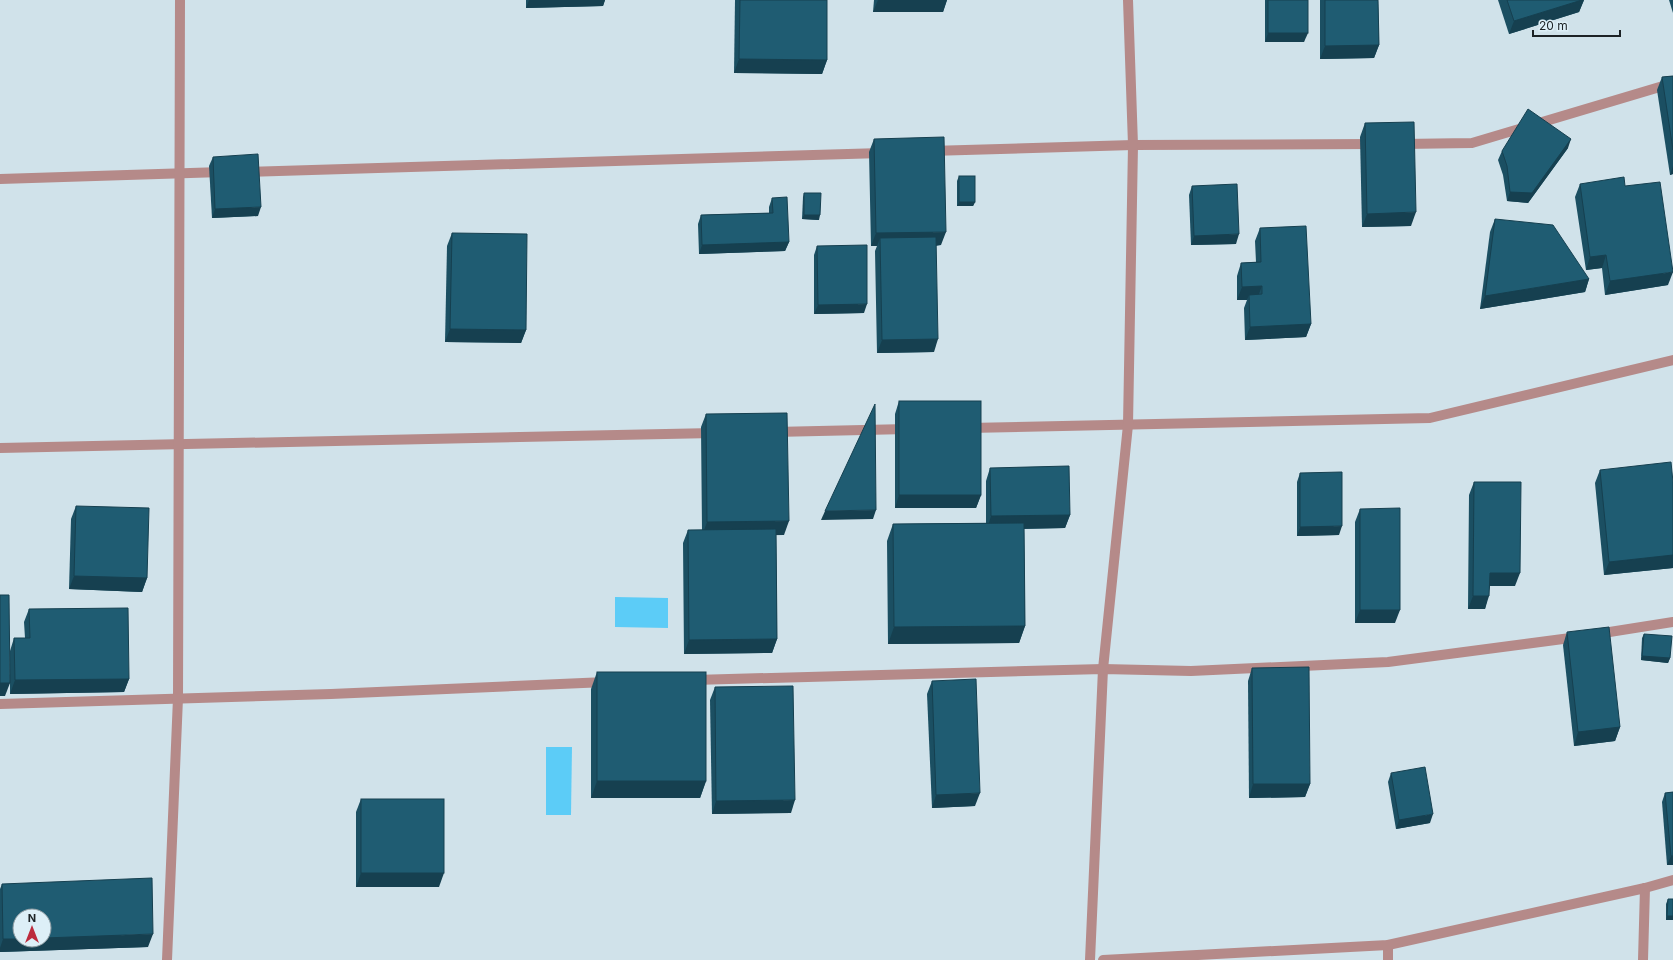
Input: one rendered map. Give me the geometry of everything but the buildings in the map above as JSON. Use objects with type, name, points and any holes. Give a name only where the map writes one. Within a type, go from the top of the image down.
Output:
[{"type":"street","points":[[167,960],[178,698],[180,0]]},
{"type":"street","points":[[1090,960],[1103,669],[1128,425],[1134,145],[1128,0]]},
{"type":"street","points":[[919,152],[1134,145],[1472,143],[1673,83]]},
{"type":"street","points":[[0,179],[895,152]]},
{"type":"street","points":[[960,428],[1430,418],[1673,360]]},
{"type":"street","points":[[761,432],[920,429]]},
{"type":"street","points":[[0,448],[721,433]]},
{"type":"street","points":[[686,680],[1103,669],[1191,671],[1388,662],[1540,643],[1673,622]]},
{"type":"street","points":[[0,704],[331,694],[616,682]]},
{"type":"street","points":[[1103,960],[1388,945],[1645,888],[1673,880]]},
{"type":"street","points":[[1643,960],[1645,888]]},
{"type":"street","points":[[1388,945],[1388,960]]},
{"type":"water","points":[[615,597],[668,598],[668,628],[615,627]]},
{"type":"water","points":[[546,747],[572,747],[571,815],[546,815]]}]
